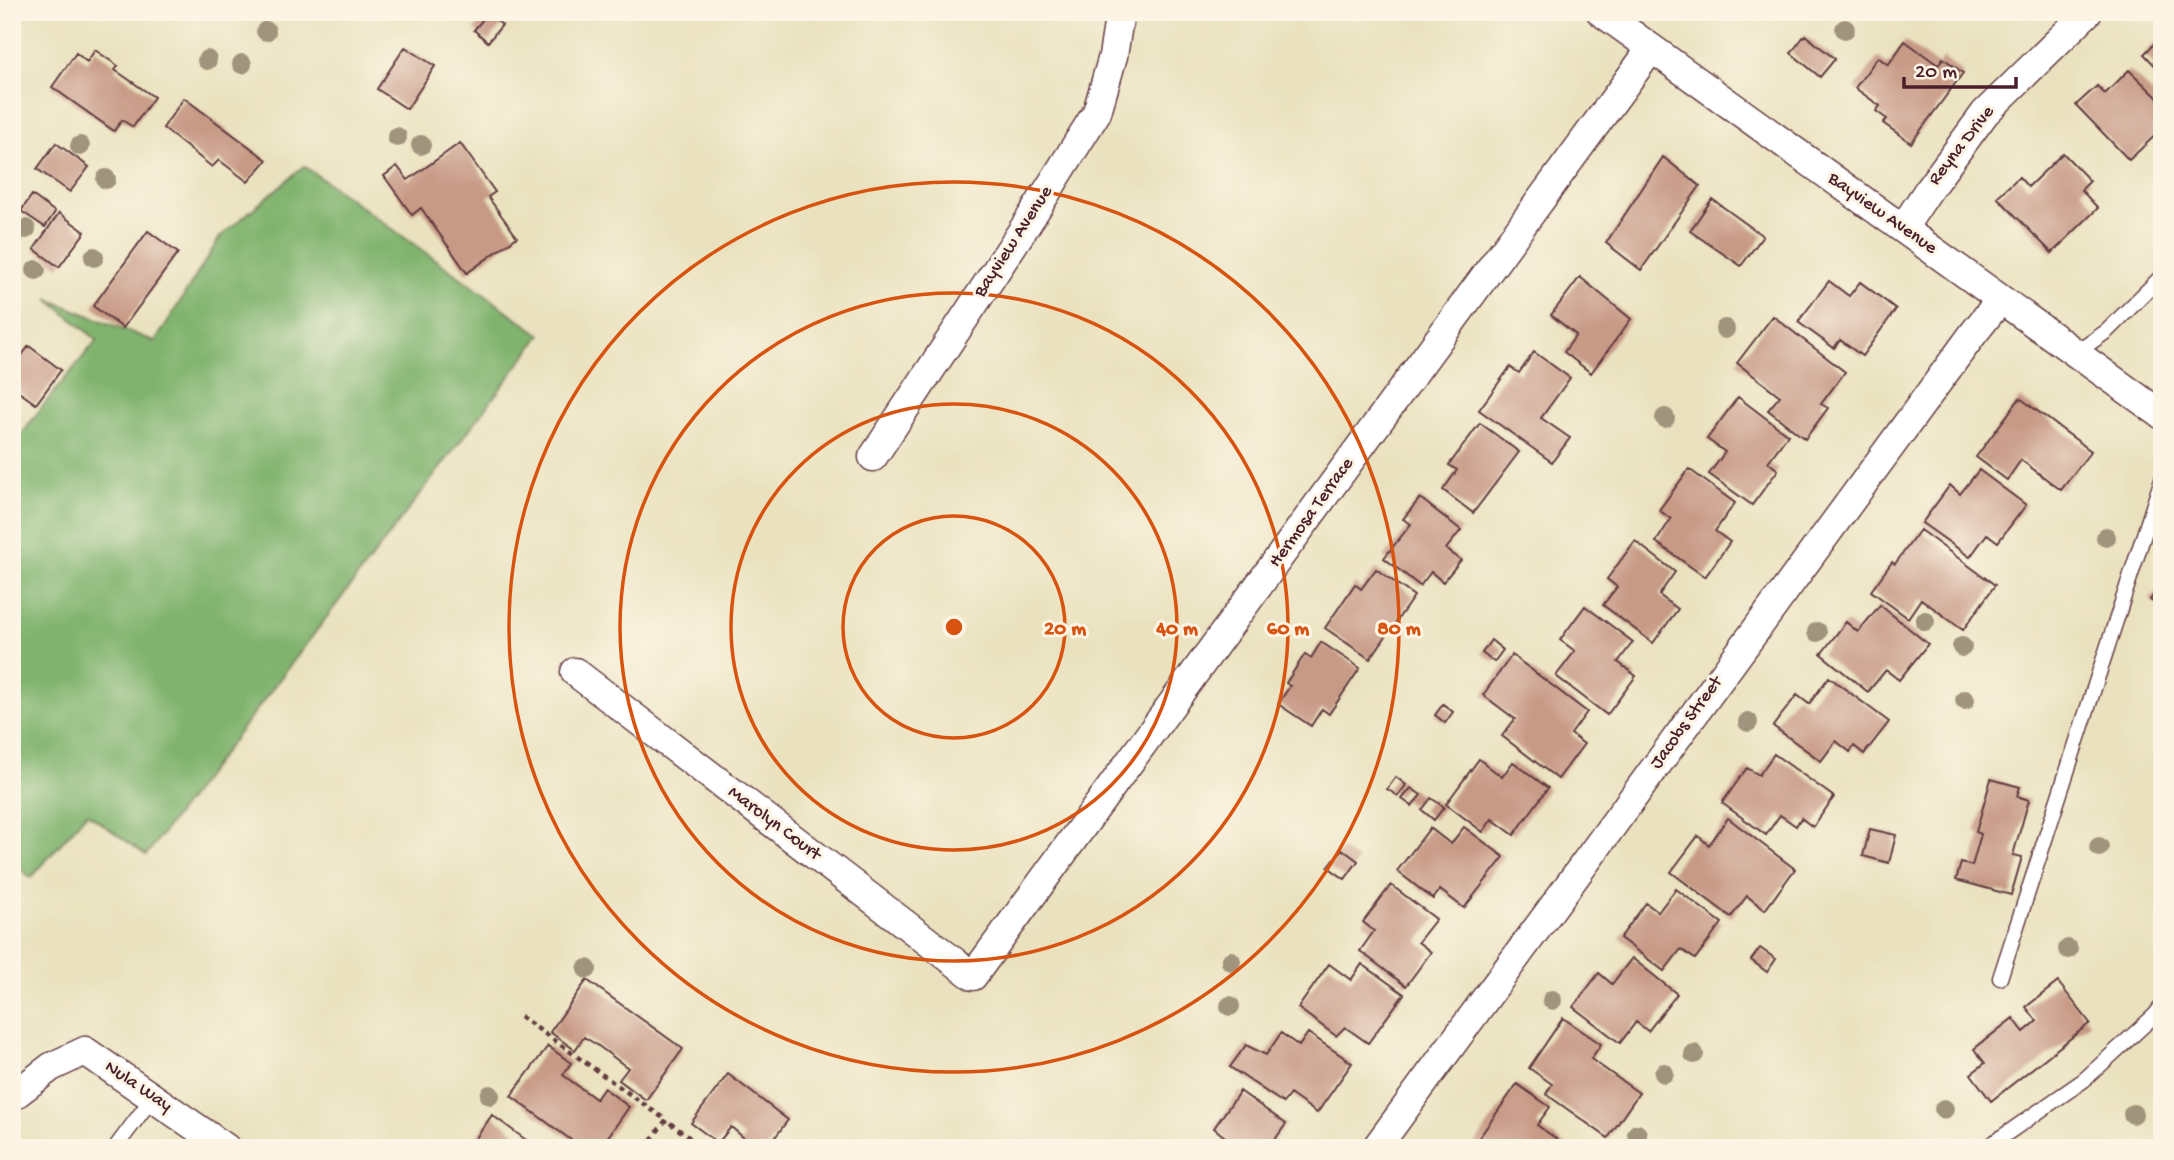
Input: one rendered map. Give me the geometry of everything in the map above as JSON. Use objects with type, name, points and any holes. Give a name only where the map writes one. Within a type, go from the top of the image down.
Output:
[{"type":"street","name":"Bayview Avenue","points":[[873,457],[1097,113],[1113,56],[1121,12]]},
{"type":"street","name":"Bayview Avenue","points":[[1601,12],[2162,415]]},
{"type":"street","name":"Reyna Drive","points":[[1903,228],[1985,113],[2088,12]]},
{"type":"street","name":"Hermosa Terrace","points":[[973,976],[1651,49]]},
{"type":"street","name":"Jacobs Street","points":[[1376,1148],[2000,300]]},
{"type":"street","name":"Marolyn Court","points":[[575,672],[973,976]]},
{"type":"street","name":"Nula Way","points":[[12,1097],[51,1067],[85,1051],[226,1148]]},
{"type":"lane","points":[[2076,353],[2107,331],[2162,276]]},
{"type":"lane","points":[[2000,978],[2162,479]]},
{"type":"lane","points":[[1986,1148],[2084,1080],[2162,1006]]},
{"type":"lane","points":[[115,1148],[153,1097]]},
{"type":"path","points":[[520,1016],[704,1148]]},
{"type":"path","points":[[645,1148],[666,1120]]},
{"type":"green space","points":[[304,166],[541,335],[146,855],[87,813],[31,878],[12,862],[12,448],[97,340],[48,299],[155,342],[221,236]]},
{"type":"building","points":[[488,13],[502,25],[488,42],[474,30]]},
{"type":"building","points":[[1805,35],[1835,59],[1820,77],[1791,53]]},
{"type":"building","points":[[2162,36],[2162,73],[2144,54]]},
{"type":"building","points":[[1905,41],[1938,65],[1943,58],[1963,73],[1911,143],[1883,123],[1887,119],[1876,111],[1880,106],[1855,88],[1878,57],[1888,65]]},
{"type":"building","points":[[405,47],[435,66],[407,109],[377,89]]},
{"type":"building","points":[[95,50],[118,66],[115,70],[154,97],[133,127],[122,120],[114,131],[52,87],[76,53],[87,62]]},
{"type":"building","points":[[2129,70],[2162,102],[2162,129],[2129,160],[2076,105],[2097,86],[2105,94]]},
{"type":"building","points":[[184,98],[267,160],[248,182],[219,160],[212,167],[163,128]]},
{"type":"building","points":[[56,143],[89,167],[70,192],[37,169]]},
{"type":"building","points":[[460,143],[495,192],[488,197],[517,237],[467,273],[421,208],[412,215],[384,176],[397,166],[408,180]]},
{"type":"building","points":[[2063,153],[2090,181],[2081,190],[2098,208],[2052,253],[1997,197],[2019,177],[2028,187]]},
{"type":"building","points":[[1663,157],[1700,186],[1641,270],[1606,243]]},
{"type":"building","points":[[32,195],[55,212],[45,227],[21,211]]},
{"type":"building","points":[[1712,199],[1763,236],[1741,266],[1690,231]]},
{"type":"building","points":[[59,213],[85,232],[59,267],[34,249]]},
{"type":"building","points":[[148,231],[178,253],[123,328],[93,306]]},
{"type":"building","points":[[1580,277],[1631,319],[1591,373],[1564,352],[1576,335],[1551,315]]},
{"type":"building","points":[[1829,281],[1849,296],[1860,282],[1896,309],[1862,356],[1840,340],[1834,348],[1798,322]]},
{"type":"building","points":[[1773,316],[1845,372],[1821,404],[1828,408],[1805,439],[1768,410],[1780,396],[1737,363]]},
{"type":"building","points":[[29,346],[61,370],[36,404],[12,387],[12,368]]},
{"type":"building","points":[[1534,352],[1570,378],[1541,418],[1570,438],[1552,462],[1479,410],[1510,367],[1519,373]]},
{"type":"building","points":[[1738,397],[1788,435],[1768,462],[1778,470],[1752,505],[1709,474],[1725,452],[1707,439]]},
{"type":"building","points":[[2020,398],[2091,451],[2061,490],[2021,460],[2007,480],[1976,457]]},
{"type":"building","points":[[1480,423],[1519,452],[1473,513],[1443,490],[1457,470],[1449,465]]},
{"type":"building","points":[[1689,469],[1735,503],[1715,531],[1730,542],[1705,577],[1656,542],[1671,519],[1659,510]]},
{"type":"building","points":[[1979,470],[2026,505],[1998,542],[1987,534],[1970,557],[1922,523],[1950,485],[1960,494]]},
{"type":"building","points":[[1420,498],[1461,530],[1446,549],[1461,560],[1443,582],[1431,572],[1420,586],[1384,558],[1411,524],[1403,519]]},
{"type":"building","points":[[1920,530],[1995,585],[1963,630],[1921,599],[1908,618],[1871,591]]},
{"type":"building","points":[[1635,541],[1675,572],[1659,595],[1678,609],[1653,643],[1603,605],[1617,587],[1607,579]]},
{"type":"building","points":[[1376,569],[1414,596],[1370,659],[1325,628],[1355,584],[1361,589]]},
{"type":"building","points":[[2162,584],[2162,608],[2150,600]]},
{"type":"building","points":[[1880,605],[1928,644],[1899,680],[1886,670],[1868,692],[1821,654],[1846,622],[1858,632]]},
{"type":"building","points":[[1585,606],[1633,642],[1618,662],[1636,676],[1607,715],[1556,676],[1575,651],[1560,640]]},
{"type":"building","points":[[1491,640],[1503,650],[1494,662],[1482,653]]},
{"type":"building","points":[[1321,642],[1360,668],[1329,714],[1322,709],[1311,726],[1278,704],[1290,686],[1286,683],[1305,654],[1311,658]]},
{"type":"building","points":[[1512,655],[1587,712],[1571,734],[1584,744],[1558,779],[1502,736],[1515,719],[1483,695]]},
{"type":"building","points":[[1829,677],[1889,722],[1864,754],[1854,746],[1850,752],[1836,741],[1821,761],[1773,726],[1797,695],[1809,704]]},
{"type":"building","points":[[1443,704],[1453,712],[1445,723],[1435,715]]},
{"type":"building","points":[[1774,754],[1834,797],[1813,827],[1801,818],[1796,826],[1780,815],[1766,835],[1722,803],[1747,768],[1759,775]]},
{"type":"building","points":[[1479,759],[1502,777],[1513,762],[1548,788],[1514,835],[1492,819],[1483,832],[1446,804]]},
{"type":"building","points":[[1396,777],[1406,785],[1398,796],[1387,789]]},
{"type":"building","points":[[1991,779],[2020,787],[2017,796],[2029,800],[2013,855],[2022,857],[2011,895],[1956,880],[1961,863],[1972,866],[1981,834],[1976,832]]},
{"type":"building","points":[[1411,788],[1421,795],[1412,806],[1402,799]]},
{"type":"building","points":[[1431,798],[1444,807],[1434,820],[1422,810]]},
{"type":"building","points":[[1728,818],[1795,869],[1765,910],[1747,896],[1731,917],[1671,872],[1698,836],[1709,845]]},
{"type":"building","points":[[1464,827],[1504,857],[1464,908],[1440,890],[1433,899],[1397,871],[1430,828],[1451,844]]},
{"type":"building","points":[[1870,829],[1896,835],[1889,863],[1863,856]]},
{"type":"building","points":[[1342,849],[1358,861],[1345,879],[1328,867]]},
{"type":"building","points":[[1391,885],[1436,919],[1418,942],[1431,952],[1406,986],[1360,951],[1374,931],[1363,922]]},
{"type":"building","points":[[1676,889],[1722,923],[1695,959],[1681,949],[1664,971],[1620,938],[1646,903],[1658,912]]},
{"type":"building","points":[[1760,948],[1776,959],[1767,972],[1751,960]]},
{"type":"building","points":[[1632,958],[1677,994],[1648,1031],[1636,1022],[1620,1043],[1573,1007],[1599,973],[1612,984]]},
{"type":"building","points":[[1329,964],[1351,980],[1362,964],[1404,994],[1368,1043],[1345,1027],[1336,1036],[1298,1008]]},
{"type":"building","points":[[587,980],[683,1049],[646,1100],[619,1080],[628,1068],[597,1045],[584,1037],[575,1050],[550,1032]]},
{"type":"building","points":[[2058,982],[2090,1023],[1991,1101],[1971,1074],[1985,1063],[1974,1049],[2013,1018],[2024,1032],[2037,1021],[2026,1007]]},
{"type":"building","points":[[1563,1018],[1601,1044],[1591,1059],[1639,1093],[1608,1138],[1546,1094],[1552,1084],[1529,1068]]},
{"type":"building","points":[[1281,1033],[1299,1046],[1308,1033],[1352,1063],[1317,1113],[1290,1094],[1283,1103],[1230,1067],[1246,1045],[1266,1055]]},
{"type":"building","points":[[548,1046],[571,1063],[563,1075],[596,1099],[604,1088],[629,1107],[600,1148],[582,1148],[511,1096]]},
{"type":"building","points":[[728,1074],[788,1120],[767,1148],[737,1148],[744,1138],[731,1127],[718,1143],[691,1123]]},
{"type":"building","points":[[1517,1084],[1550,1107],[1537,1125],[1569,1148],[1472,1148]]},
{"type":"building","points":[[1240,1091],[1286,1124],[1269,1148],[1219,1148],[1226,1138],[1214,1128]]},
{"type":"building","points":[[492,1115],[537,1148],[469,1148]]}]
